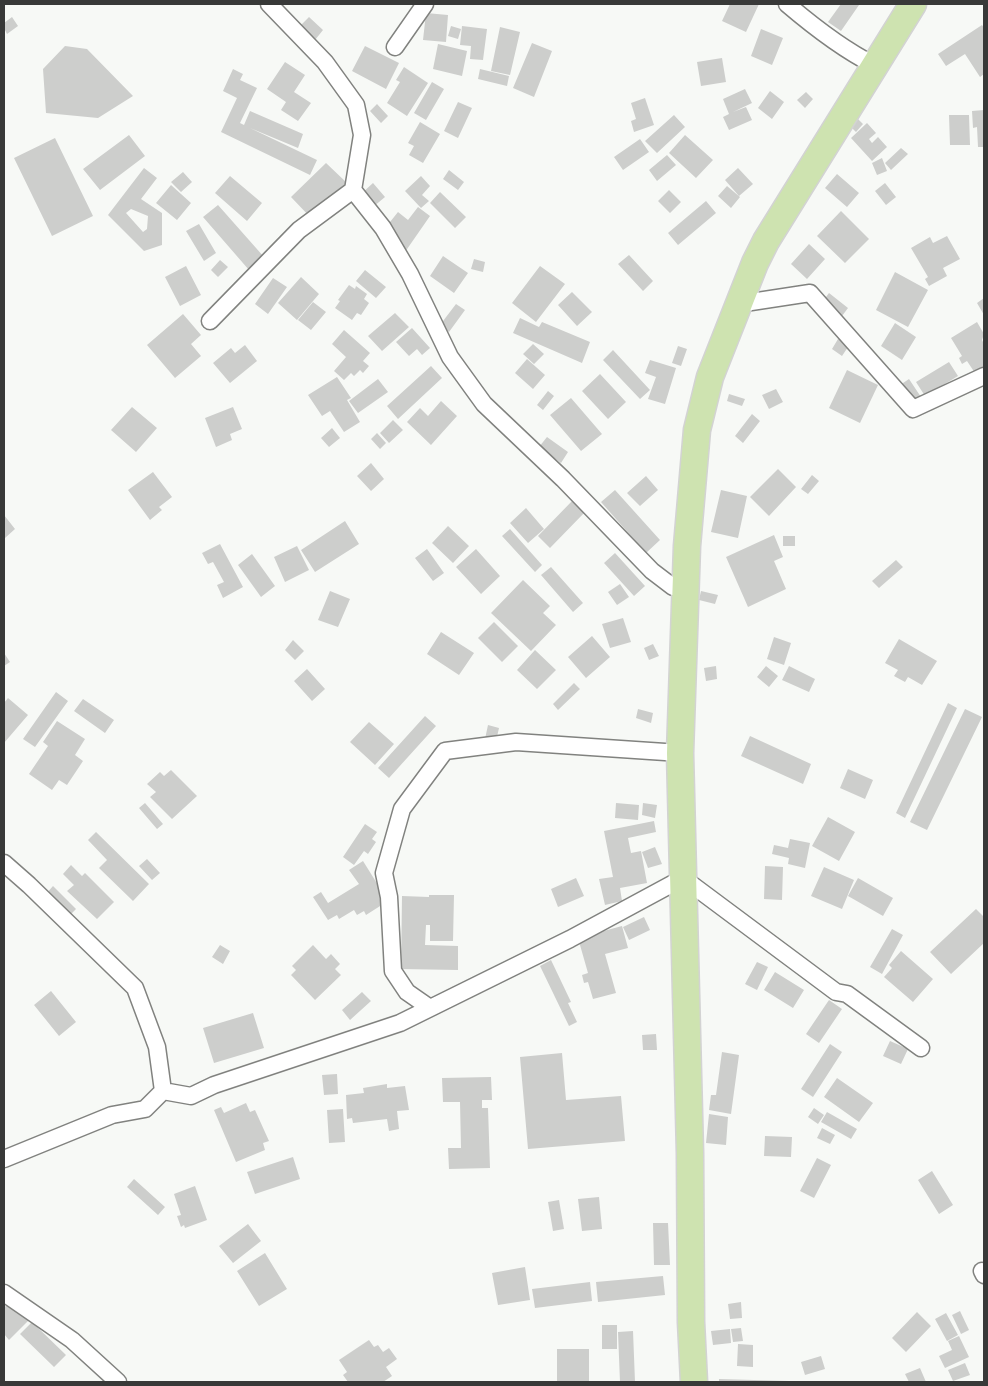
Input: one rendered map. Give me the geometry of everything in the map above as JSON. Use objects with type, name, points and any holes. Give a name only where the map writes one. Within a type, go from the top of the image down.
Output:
[{"type":"main road","points":[[694,1382],[691,1322],[690,1153],[680,753],[685,588],[697,430],[710,377],[738,304],[766,241],[913,4]]},
{"type":"main road","points":[[680,1382],[680,1365],[691,1322]]},
{"type":"street","points":[[210,321],[299,230],[353,190],[362,135],[356,105],[325,62],[269,4]]},
{"type":"street","points":[[395,47],[425,4]]},
{"type":"street","points":[[787,4],[810,24],[851,53],[874,65]]},
{"type":"street","points":[[353,190],[383,228],[410,274],[450,357],[484,404],[563,479],[652,571],[674,586],[685,588]]},
{"type":"street","points":[[738,304],[810,293],[913,409],[984,376]]},
{"type":"street","points":[[430,1008],[407,992],[393,971],[389,897],[384,873],[402,810],[445,751],[516,742],[680,753]]},
{"type":"street","points":[[4,863],[29,884],[135,988],[157,1047],[163,1091]]},
{"type":"street","points":[[163,1091],[191,1096],[214,1084],[400,1023],[570,939],[683,878],[836,992],[848,994],[921,1048]]},
{"type":"street","points":[[4,1159],[112,1115],[145,1109],[163,1091]]},
{"type":"street","points":[[4,1293],[72,1340],[118,1382]]},
{"type":"building","points":[[730,4],[759,4],[746,32],[722,21]]},
{"type":"building","points":[[841,4],[859,5],[841,31],[828,22]]},
{"type":"building","points":[[426,13],[448,15],[446,42],[423,40]]},
{"type":"building","points":[[12,17],[18,26],[7,34],[4,23]]},
{"type":"building","points":[[309,17],[323,30],[315,40],[300,26]]},
{"type":"building","points":[[982,25],[984,28],[984,74],[980,77],[965,54],[946,66],[938,54]]},
{"type":"building","points":[[451,26],[461,29],[458,39],[448,36]]},
{"type":"building","points":[[462,26],[487,29],[483,60],[470,59],[471,46],[460,45]]},
{"type":"building","points":[[500,27],[520,32],[510,75],[491,71]]},
{"type":"building","points":[[761,29],[783,38],[772,65],[751,56]]},
{"type":"building","points":[[532,43],[552,51],[534,97],[513,88]]},
{"type":"building","points":[[438,44],[467,51],[462,76],[433,69]]},
{"type":"building","points":[[65,46],[87,49],[133,96],[98,118],[46,113],[43,69]]},
{"type":"building","points":[[365,46],[399,63],[386,89],[352,71]]},
{"type":"building","points":[[722,58],[726,82],[701,86],[697,62]]},
{"type":"building","points":[[285,62],[305,75],[294,92],[311,103],[298,121],[281,110],[286,102],[267,89]]},
{"type":"building","points":[[404,67],[428,83],[407,116],[387,103],[400,82],[396,80]]},
{"type":"building","points":[[233,69],[243,74],[240,80],[257,88],[240,123],[244,125],[250,111],[303,134],[298,148],[250,128],[317,160],[310,175],[221,132],[237,98],[223,91]]},
{"type":"building","points":[[480,69],[509,76],[507,86],[478,79]]},
{"type":"building","points":[[432,82],[444,89],[426,120],[414,113]]},
{"type":"building","points":[[745,89],[752,103],[733,112],[746,107],[752,120],[729,130],[723,117],[729,114],[723,99]]},
{"type":"building","points":[[770,91],[784,102],[772,119],[758,108]]},
{"type":"building","points":[[806,92],[813,99],[805,108],[797,100]]},
{"type":"building","points":[[645,98],[654,125],[634,132],[631,121],[636,119],[631,103]]},
{"type":"building","points":[[458,102],[472,108],[458,138],[444,131]]},
{"type":"building","points":[[377,104],[388,116],[381,123],[370,111]]},
{"type":"building","points":[[984,110],[984,147],[978,147],[977,127],[973,128],[972,111]]},
{"type":"building","points":[[674,115],[685,127],[657,153],[645,141]]},
{"type":"building","points":[[949,115],[969,115],[970,145],[950,145]]},
{"type":"building","points":[[856,117],[863,124],[856,132],[849,125]]},
{"type":"building","points":[[420,122],[440,134],[423,163],[409,155],[414,146],[408,143]]},
{"type":"building","points":[[867,123],[876,133],[869,139],[872,143],[878,137],[887,147],[872,161],[851,138]]},
{"type":"building","points":[[129,135],[145,156],[100,190],[83,169]]},
{"type":"building","points":[[685,135],[713,160],[696,178],[669,153]]},
{"type":"building","points":[[55,138],[93,216],[52,236],[14,158]]},
{"type":"building","points":[[640,139],[649,152],[623,170],[614,157]]},
{"type":"building","points":[[901,148],[908,154],[891,170],[885,163]]},
{"type":"building","points":[[667,155],[676,165],[657,181],[649,170]]},
{"type":"building","points":[[882,158],[887,171],[877,175],[872,163]]},
{"type":"building","points":[[326,163],[347,183],[311,218],[291,197]]},
{"type":"building","points":[[144,168],[157,178],[141,199],[162,213],[162,245],[144,251],[108,215]],"holes":[[[131,209],[148,216],[147,229],[143,232],[126,213]]]},
{"type":"building","points":[[738,168],[753,184],[739,196],[725,180]]},
{"type":"building","points":[[449,170],[464,182],[458,190],[443,179]]},
{"type":"building","points":[[183,172],[192,182],[181,192],[171,182]]},
{"type":"building","points":[[837,174],[859,193],[847,207],[825,188]]},
{"type":"building","points":[[230,176],[262,203],[247,221],[215,193]]},
{"type":"building","points":[[421,176],[430,186],[422,195],[429,201],[421,208],[405,191]]},
{"type":"building","points":[[373,183],[385,197],[373,207],[361,194]]},
{"type":"building","points":[[885,183],[896,197],[886,205],[875,191]]},
{"type":"building","points":[[171,185],[191,203],[177,220],[156,203]]},
{"type":"building","points":[[727,186],[740,197],[731,208],[718,196]]},
{"type":"building","points":[[669,190],[681,202],[670,213],[658,201]]},
{"type":"building","points":[[440,192],[466,217],[455,228],[430,203]]},
{"type":"building","points":[[706,201],[716,213],[678,245],[668,233]]},
{"type":"building","points":[[218,205],[264,257],[249,270],[203,217]]},
{"type":"building","points":[[418,207],[430,216],[405,252],[393,243],[398,236],[386,227],[398,212],[408,220]]},
{"type":"building","points":[[841,211],[869,239],[845,263],[817,236]]},
{"type":"building","points":[[199,224],[216,253],[204,261],[186,231]]},
{"type":"building","points":[[947,236],[960,259],[943,268],[947,276],[929,286],[925,279],[928,277],[911,248],[930,237],[933,243]]},
{"type":"building","points":[[809,244],[825,259],[807,279],[791,264]]},
{"type":"building","points":[[629,255],[653,281],[643,291],[618,264]]},
{"type":"building","points":[[443,256],[468,273],[454,293],[430,276]]},
{"type":"building","points":[[474,259],[485,262],[483,272],[471,269]]},
{"type":"building","points":[[220,260],[228,267],[218,277],[211,270]]},
{"type":"building","points":[[186,266],[201,295],[180,306],[165,277]]},
{"type":"building","points":[[540,266],[565,284],[536,322],[512,303]]},
{"type":"building","points":[[365,270],[386,287],[376,298],[356,281]]},
{"type":"building","points":[[895,272],[928,290],[908,327],[876,310]]},
{"type":"building","points":[[301,277],[319,294],[297,320],[278,303]]},
{"type":"building","points":[[273,278],[287,287],[268,314],[255,304]]},
{"type":"building","points":[[349,285],[355,289],[356,286],[367,294],[364,299],[369,303],[361,315],[357,313],[352,320],[335,308],[340,301],[338,300]]},
{"type":"building","points":[[572,292],[592,312],[577,326],[558,305]]},
{"type":"building","points":[[829,293],[848,308],[842,316],[823,301]]},
{"type":"building","points":[[984,298],[984,315],[977,303]]},
{"type":"building","points":[[313,302],[326,312],[311,330],[298,320]]},
{"type":"building","points":[[456,304],[465,310],[449,332],[440,325]]},
{"type":"building","points":[[395,313],[409,327],[382,351],[368,336]]},
{"type":"building","points":[[183,314],[201,335],[191,344],[201,356],[175,378],[147,345]]},
{"type":"building","points":[[520,318],[539,327],[542,322],[590,342],[582,363],[513,333]]},
{"type":"building","points":[[977,322],[984,334],[982,340],[984,344],[984,367],[975,373],[967,361],[962,364],[959,358],[962,356],[951,338]]},
{"type":"building","points":[[895,323],[916,337],[902,360],[881,346]]},
{"type":"building","points":[[412,328],[430,348],[422,355],[417,349],[409,356],[396,342]]},
{"type":"building","points":[[344,330],[370,353],[363,361],[369,366],[363,373],[360,370],[354,376],[351,373],[344,380],[334,371],[346,357],[332,344]]},
{"type":"building","points":[[841,334],[852,341],[842,356],[832,349]]},
{"type":"building","points":[[533,344],[544,354],[534,364],[523,354]]},
{"type":"building","points":[[245,345],[257,361],[230,383],[213,363],[231,348],[235,353]]},
{"type":"building","points":[[678,346],[687,349],[681,366],[672,363]]},
{"type":"building","points":[[613,350],[650,390],[640,399],[603,360]]},
{"type":"building","points":[[527,359],[545,375],[533,389],[515,373]]},
{"type":"building","points":[[650,360],[676,368],[665,404],[648,399],[656,377],[645,373]]},
{"type":"building","points":[[949,362],[958,376],[925,396],[916,382]]},
{"type":"building","points":[[431,366],[442,378],[398,419],[387,406]]},
{"type":"building","points":[[847,370],[878,385],[860,423],[829,408]]},
{"type":"building","points":[[600,374],[626,402],[608,419],[582,391]]},
{"type":"building","points":[[337,377],[351,398],[347,400],[360,422],[344,432],[330,411],[322,416],[308,395]]},
{"type":"building","points":[[378,379],[388,392],[358,413],[349,401]]},
{"type":"building","points":[[909,379],[921,397],[912,403],[900,385]]},
{"type":"building","points":[[776,389],[783,402],[769,409],[762,395]]},
{"type":"building","points":[[548,391],[554,396],[543,410],[537,405]]},
{"type":"building","points":[[729,394],[745,399],[742,406],[727,401]]},
{"type":"building","points":[[571,398],[602,434],[581,451],[550,415]]},
{"type":"building","points":[[441,401],[457,416],[431,445],[407,422],[420,408],[428,416]]},
{"type":"building","points":[[132,407],[157,428],[136,452],[111,430]]},
{"type":"building","points":[[233,407],[242,429],[230,434],[232,440],[216,447],[205,418]]},
{"type":"building","points":[[752,414],[760,421],[743,443],[735,436]]},
{"type":"building","points":[[393,420],[403,430],[389,443],[380,433]]},
{"type":"building","points":[[332,428],[340,438],[329,447],[321,438]]},
{"type":"building","points":[[377,433],[386,443],[380,449],[371,439]]},
{"type":"building","points":[[547,437],[568,452],[561,463],[539,447]]},
{"type":"building","points":[[371,463],[384,479],[371,491],[357,476]]},
{"type":"building","points":[[778,469],[796,487],[769,516],[750,497]]},
{"type":"building","points":[[153,472],[172,497],[159,507],[162,510],[150,520],[128,490]]},
{"type":"building","points":[[812,475],[819,481],[808,494],[801,489]]},
{"type":"building","points":[[646,476],[658,490],[640,506],[627,493]]},
{"type":"building","points":[[615,490],[660,540],[646,553],[601,502]]},
{"type":"building","points":[[721,490],[747,496],[738,538],[711,532]]},
{"type":"building","points":[[573,500],[585,512],[550,548],[538,536]]},
{"type":"building","points":[[526,508],[544,529],[528,543],[510,523]]},
{"type":"building","points":[[4,515],[15,529],[5,538],[4,537]]},
{"type":"building","points":[[345,521],[359,544],[315,572],[301,550]]},
{"type":"building","points":[[448,526],[469,546],[453,563],[432,543]]},
{"type":"building","points":[[510,529],[542,565],[535,572],[502,536]]},
{"type":"building","points":[[774,535],[783,557],[774,561],[786,589],[748,607],[726,557]]},
{"type":"building","points":[[783,536],[795,536],[795,546],[783,546]]},
{"type":"building","points":[[220,544],[243,587],[223,598],[217,585],[224,582],[213,562],[208,564],[202,553]]},
{"type":"building","points":[[297,546],[309,570],[285,582],[274,557]]},
{"type":"building","points":[[427,549],[444,573],[433,581],[415,558]]},
{"type":"building","points":[[476,549],[500,576],[481,594],[456,567]]},
{"type":"building","points":[[615,553],[645,586],[634,596],[604,563]]},
{"type":"building","points":[[252,554],[275,586],[261,597],[238,565]]},
{"type":"building","points":[[896,560],[903,567],[879,588],[872,581]]},
{"type":"building","points":[[551,567],[583,603],[573,612],[541,575]]},
{"type":"building","points":[[523,580],[550,606],[543,613],[556,625],[531,651],[491,613]]},
{"type":"building","points":[[620,584],[629,597],[617,605],[608,592]]},
{"type":"building","points":[[330,591],[350,599],[338,627],[318,620]]},
{"type":"building","points":[[701,591],[718,595],[715,604],[699,600]]},
{"type":"building","points":[[623,618],[631,642],[610,648],[602,624]]},
{"type":"building","points":[[494,622],[518,646],[502,662],[478,638]]},
{"type":"building","points":[[441,632],[474,653],[459,675],[427,654]]},
{"type":"building","points":[[592,636],[610,657],[586,678],[568,657]]},
{"type":"building","points":[[774,637],[791,643],[784,665],[767,659]]},
{"type":"building","points":[[899,639],[937,661],[922,685],[908,677],[905,682],[894,676],[898,670],[885,663]]},
{"type":"building","points":[[293,640],[304,651],[295,660],[285,650]]},
{"type":"building","points":[[653,644],[659,656],[649,660],[644,648]]},
{"type":"building","points":[[535,650],[556,670],[537,689],[517,670]]},
{"type":"building","points":[[4,653],[10,662],[4,666]]},
{"type":"building","points":[[716,666],[717,679],[706,681],[704,668]]},
{"type":"building","points":[[766,666],[778,676],[769,687],[757,677]]},
{"type":"building","points":[[789,666],[815,679],[809,692],[782,680]]},
{"type":"building","points":[[307,669],[325,689],[312,701],[294,681]]},
{"type":"building","points":[[574,683],[580,689],[558,710],[553,704]]},
{"type":"building","points":[[56,692],[68,701],[35,747],[23,739]]},
{"type":"building","points":[[8,698],[28,715],[4,743],[4,703]]},
{"type":"building","points":[[83,699],[114,720],[105,733],[74,711]]},
{"type":"building","points":[[948,703],[957,708],[905,818],[896,813]]},
{"type":"building","points":[[638,709],[653,713],[651,723],[636,718]]},
{"type":"building","points":[[965,709],[982,717],[927,830],[910,822]]},
{"type":"building","points":[[425,716],[436,726],[389,778],[378,768]]},
{"type":"building","points":[[57,721],[85,739],[75,755],[83,761],[67,785],[59,780],[52,790],[29,774],[48,746],[43,742]]},
{"type":"building","points":[[369,722],[394,744],[375,765],[350,742]]},
{"type":"building","points":[[488,725],[499,728],[496,741],[485,739]]},
{"type":"building","points":[[750,736],[811,764],[803,784],[741,756]]},
{"type":"building","points":[[848,769],[873,780],[865,799],[840,788]]},
{"type":"building","points":[[171,770],[197,796],[172,819],[150,797],[156,792],[147,784],[160,772],[164,776]]},
{"type":"building","points":[[145,803],[163,824],[157,829],[139,808]]},
{"type":"building","points":[[616,803],[639,805],[638,820],[615,818]]},
{"type":"building","points":[[643,803],[657,805],[655,818],[642,815]]},
{"type":"building","points":[[828,817],[855,832],[839,861],[812,846]]},
{"type":"building","points":[[654,821],[656,832],[628,838],[631,853],[641,851],[647,883],[620,888],[622,901],[605,905],[599,879],[613,877],[604,831]]},
{"type":"building","points":[[365,824],[377,832],[372,839],[376,842],[368,854],[364,851],[354,865],[343,857]]},
{"type":"building","points":[[96,832],[149,884],[133,901],[99,868],[107,860],[88,840]]},
{"type":"building","points":[[790,839],[810,843],[805,868],[788,864],[789,858],[772,854],[774,845],[788,848]]},
{"type":"building","points":[[655,847],[662,864],[648,868],[642,852]]},
{"type":"building","points":[[147,859],[160,873],[152,880],[139,866]]},
{"type":"building","points":[[363,861],[388,901],[366,915],[364,911],[357,915],[354,910],[339,919],[337,915],[328,920],[313,897],[321,892],[328,903],[359,884],[349,870]]},
{"type":"building","points":[[71,865],[82,876],[85,873],[114,902],[97,919],[67,891],[74,885],[63,874]]},
{"type":"building","points":[[765,866],[783,867],[782,900],[764,899]]},
{"type":"building","points":[[824,867],[854,880],[842,909],[811,896]]},
{"type":"building","points":[[576,878],[584,896],[558,907],[551,889]]},
{"type":"building","points":[[858,878],[893,898],[883,916],[848,896]]},
{"type":"building","points":[[53,886],[76,909],[69,916],[46,894]]},
{"type":"building","points":[[429,895],[454,895],[453,941],[430,941],[430,925],[426,925],[425,945],[458,946],[458,970],[401,969],[402,896],[429,897]]},
{"type":"building","points":[[976,909],[984,917],[984,943],[951,974],[930,952]]},
{"type":"building","points":[[644,917],[650,930],[629,940],[623,927]]},
{"type":"building","points":[[622,926],[628,948],[605,954],[616,993],[593,999],[588,982],[584,983],[582,975],[588,973],[578,938]]},
{"type":"building","points":[[892,929],[903,935],[882,974],[870,967]]},
{"type":"building","points":[[220,945],[230,951],[223,964],[212,957]]},
{"type":"building","points":[[313,945],[326,959],[331,954],[340,964],[335,969],[341,975],[315,1000],[291,975],[296,970],[292,966]]},
{"type":"building","points":[[901,951],[933,979],[913,1002],[884,977],[892,968],[889,965]]},
{"type":"building","points":[[551,960],[571,1002],[568,1003],[577,1022],[569,1026],[540,966]]},
{"type":"building","points":[[757,962],[768,967],[757,990],[745,984]]},
{"type":"building","points":[[775,972],[804,990],[793,1008],[764,990]]},
{"type":"building","points":[[51,991],[76,1022],[59,1036],[34,1005]]},
{"type":"building","points":[[362,992],[371,1001],[350,1020],[342,1010]]},
{"type":"building","points":[[829,1000],[842,1009],[819,1043],[806,1034]]},
{"type":"building","points":[[253,1013],[264,1048],[214,1063],[203,1028]]},
{"type":"building","points":[[656,1034],[657,1050],[643,1050],[642,1035]]},
{"type":"building","points":[[890,1041],[908,1049],[901,1064],[883,1056]]},
{"type":"building","points":[[830,1044],[842,1052],[813,1097],[801,1089]]},
{"type":"building","points":[[722,1052],[739,1055],[731,1114],[709,1110],[711,1095],[716,1095]]},
{"type":"building","points":[[562,1053],[566,1100],[621,1096],[625,1141],[528,1149],[520,1057]]},
{"type":"building","points":[[337,1074],[338,1094],[324,1095],[322,1075]]},
{"type":"building","points":[[491,1077],[492,1100],[482,1100],[482,1108],[488,1108],[490,1168],[449,1169],[448,1148],[461,1148],[460,1102],[443,1102],[442,1078]]},
{"type":"building","points":[[837,1078],[873,1103],[859,1122],[824,1097]]},
{"type":"building","points":[[387,1084],[387,1088],[405,1086],[409,1110],[397,1111],[399,1129],[389,1131],[387,1119],[353,1123],[352,1118],[347,1119],[346,1095],[364,1093],[363,1088]]},
{"type":"building","points":[[246,1103],[250,1112],[255,1110],[269,1141],[263,1143],[265,1150],[236,1162],[214,1110],[221,1107],[224,1113]]},
{"type":"building","points":[[814,1108],[824,1115],[818,1124],[808,1117]]},
{"type":"building","points":[[343,1109],[345,1142],[329,1143],[327,1110]]},
{"type":"building","points":[[827,1112],[857,1129],[851,1139],[821,1122]]},
{"type":"building","points":[[709,1114],[728,1117],[726,1145],[706,1143]]},
{"type":"building","points":[[822,1128],[835,1135],[830,1144],[817,1138]]},
{"type":"building","points":[[765,1136],[792,1137],[791,1157],[764,1156]]},
{"type":"building","points":[[293,1157],[300,1179],[255,1194],[247,1172]]},
{"type":"building","points":[[817,1158],[831,1165],[814,1198],[800,1191]]},
{"type":"building","points":[[932,1171],[953,1205],[939,1214],[918,1180]]},
{"type":"building","points":[[134,1179],[165,1207],[158,1215],[127,1187]]},
{"type":"building","points":[[195,1186],[207,1220],[185,1228],[184,1225],[181,1227],[177,1216],[181,1215],[174,1194]]},
{"type":"building","points":[[599,1197],[602,1229],[582,1231],[578,1199]]},
{"type":"building","points":[[559,1200],[564,1229],[553,1231],[548,1202]]},
{"type":"building","points":[[653,1223],[668,1223],[670,1265],[654,1265]]},
{"type":"building","points":[[248,1224],[261,1241],[233,1263],[219,1246]]},
{"type":"building","points":[[265,1253],[287,1289],[259,1306],[237,1271]]},
{"type":"building","points":[[525,1267],[530,1300],[498,1305],[492,1273]]},
{"type":"building","points":[[663,1276],[665,1295],[598,1302],[596,1282]]},
{"type":"building","points":[[590,1282],[592,1301],[535,1308],[532,1289]]},
{"type":"building","points":[[10,1301],[29,1320],[9,1340],[4,1334],[4,1308]]},
{"type":"building","points":[[741,1302],[742,1318],[730,1319],[728,1304]]},
{"type":"building","points":[[960,1311],[969,1330],[961,1334],[952,1315]]},
{"type":"building","points":[[917,1312],[931,1326],[906,1352],[892,1338]]},
{"type":"building","points":[[946,1313],[958,1335],[947,1341],[935,1319]]},
{"type":"building","points":[[32,1322],[66,1355],[54,1367],[20,1334]]},
{"type":"building","points":[[602,1325],[617,1325],[617,1349],[602,1349]]},
{"type":"building","points":[[741,1328],[743,1341],[733,1342],[731,1329]]},
{"type":"building","points":[[730,1329],[731,1343],[713,1345],[711,1331]]},
{"type":"building","points":[[633,1331],[635,1382],[620,1382],[618,1332]]},
{"type":"building","points":[[959,1336],[969,1357],[945,1368],[939,1356],[952,1350],[948,1341]]},
{"type":"building","points":[[369,1340],[374,1347],[378,1345],[383,1352],[389,1348],[397,1359],[386,1367],[392,1376],[383,1382],[348,1382],[343,1375],[347,1372],[339,1360]]},
{"type":"building","points":[[738,1344],[753,1345],[753,1367],[737,1366]]},
{"type":"building","points":[[557,1349],[589,1349],[589,1381],[557,1381]]},
{"type":"building","points":[[821,1356],[825,1369],[805,1375],[801,1362]]},
{"type":"building","points":[[965,1363],[970,1375],[953,1381],[948,1370]]},
{"type":"building","points":[[920,1368],[926,1382],[909,1382],[905,1374]]},
{"type":"building","points":[[719,1379],[789,1381],[789,1382],[719,1382]]}]
